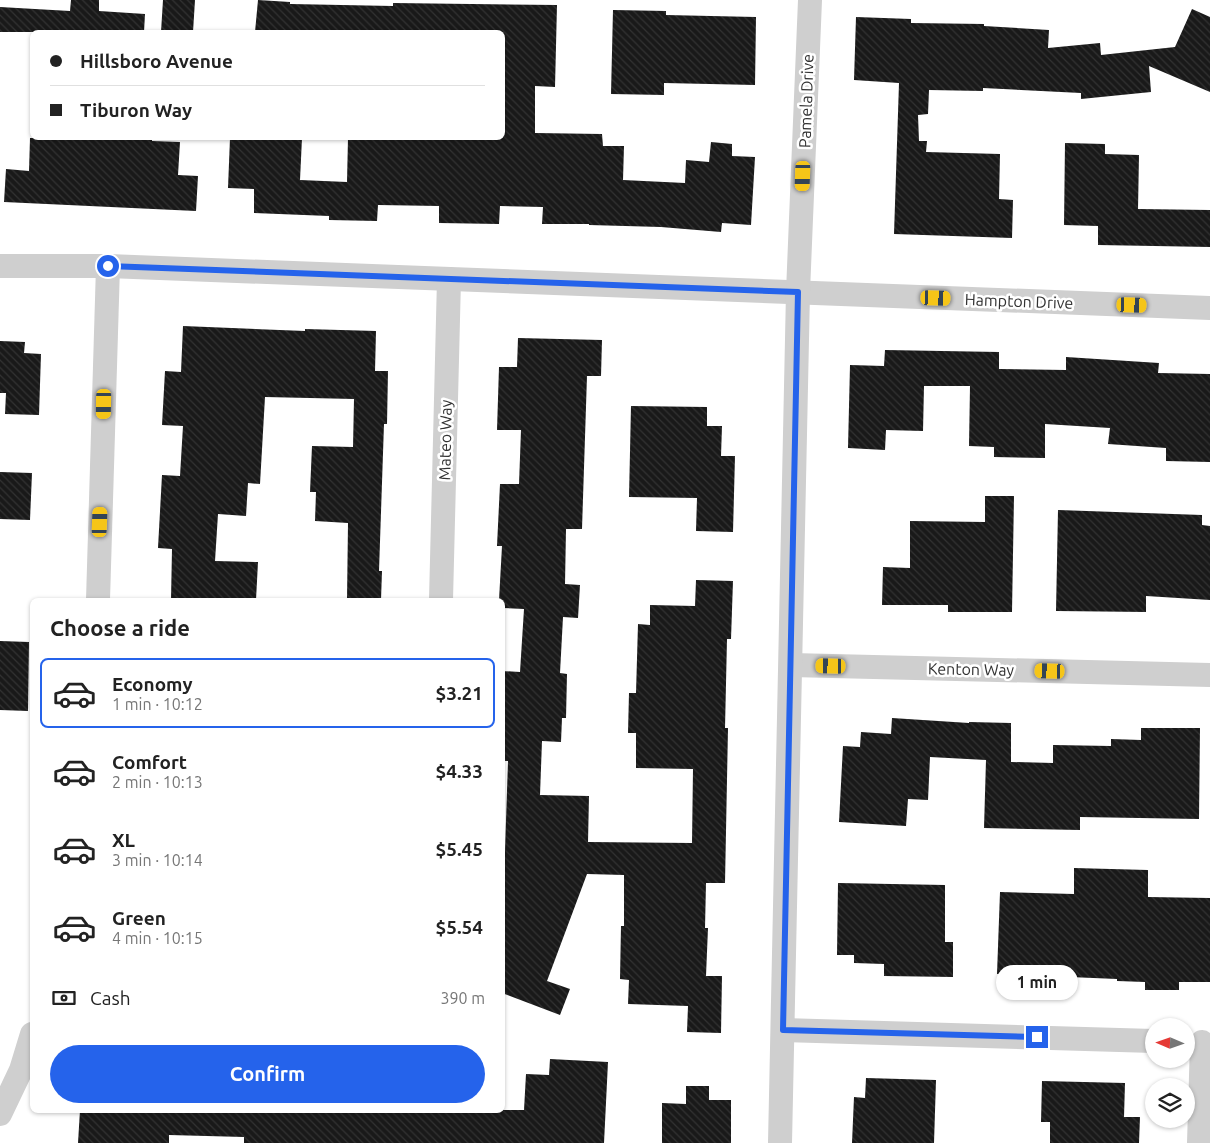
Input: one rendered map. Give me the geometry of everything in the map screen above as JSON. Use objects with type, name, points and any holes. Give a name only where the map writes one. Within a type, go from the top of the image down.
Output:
[{"type":"street","name":"Pamela Drive","points":[[780,1143],[798,292],[810,0]]},
{"type":"street","name":"Hampton Drive","points":[[0,266],[108,266],[1210,308]]},
{"type":"street","points":[[98,598],[108,266]]},
{"type":"street","name":"Mateo Way","points":[[441,598],[449,280]]},
{"type":"street","name":"Kenton Way","points":[[791,664],[1210,675]]},
{"type":"street","points":[[783,1030],[1145,1041]]},
{"type":"street","points":[[0,1114],[21,1070],[30,1041]]},
{"type":"street","points":[[1199,1042],[1199,1143]]},
{"type":"building","points":[[71,0],[99,0],[99,11],[145,14],[144,30],[30,30],[30,32],[0,32],[0,7],[70,11]]},
{"type":"building","points":[[163,0],[195,0],[193,30],[161,30]]},
{"type":"building","points":[[258,0],[290,2],[290,4],[393,6],[393,3],[557,5],[555,87],[535,86],[535,133],[602,134],[603,146],[624,146],[623,180],[685,183],[686,160],[709,162],[711,142],[732,144],[732,156],[755,157],[751,225],[722,223],[721,232],[661,227],[542,224],[543,207],[500,206],[499,224],[439,223],[439,206],[378,205],[377,221],[329,220],[329,216],[254,213],[254,189],[228,188],[230,140],[302,140],[300,180],[347,182],[348,140],[505,140],[505,30],[255,30]]},
{"type":"building","points":[[1192,9],[1210,17],[1210,92],[1149,66],[1151,92],[1081,99],[1081,93],[983,88],[983,91],[929,90],[928,114],[918,115],[919,141],[927,141],[926,152],[1000,154],[999,199],[1013,200],[1012,238],[894,234],[899,83],[854,80],[856,17],[911,19],[911,23],[984,24],[984,26],[1049,30],[1048,48],[1100,43],[1101,55],[1175,47]]},
{"type":"building","points":[[613,10],[666,11],[666,15],[756,17],[755,85],[664,83],[664,95],[611,94]]},
{"type":"building","points":[[30,138],[30,140],[152,140],[180,142],[178,175],[198,176],[196,211],[4,202],[6,169],[29,171]]},
{"type":"building","points":[[1065,143],[1105,144],[1105,154],[1139,155],[1138,209],[1210,210],[1210,247],[1098,245],[1098,226],[1064,225]]},
{"type":"building","points":[[183,326],[305,331],[305,329],[376,331],[375,371],[388,371],[387,424],[384,424],[379,571],[382,571],[381,598],[347,598],[348,523],[315,521],[316,492],[310,492],[312,446],[353,447],[354,399],[265,397],[260,484],[248,483],[246,516],[218,514],[215,561],[258,562],[256,598],[171,598],[172,549],[158,548],[162,475],[180,476],[183,426],[162,425],[165,371],[181,372]]},
{"type":"building","points":[[518,338],[602,340],[601,376],[587,376],[582,529],[566,529],[565,584],[580,585],[578,618],[563,617],[560,673],[567,674],[566,718],[562,718],[561,742],[542,741],[540,795],[589,796],[588,842],[692,843],[693,769],[636,768],[636,733],[628,733],[629,693],[636,693],[638,624],[650,625],[650,605],[695,606],[696,580],[733,581],[731,639],[727,639],[725,728],[728,728],[725,883],[706,883],[705,928],[708,928],[706,976],[722,976],[721,1033],[687,1032],[688,1006],[628,1004],[629,980],[620,979],[621,926],[624,926],[624,875],[587,874],[547,981],[570,989],[560,1015],[505,994],[505,851],[508,761],[505,761],[505,671],[520,672],[524,609],[505,608],[505,598],[499,598],[502,546],[497,546],[500,484],[519,484],[521,430],[497,430],[499,367],[517,367]]},
{"type":"building","points":[[0,341],[25,342],[24,353],[41,354],[39,415],[5,414],[6,393],[0,393]]},
{"type":"building","points":[[885,350],[999,352],[999,369],[1066,370],[1066,357],[1159,363],[1158,373],[1210,374],[1210,462],[1166,461],[1166,448],[1108,444],[1110,428],[1045,424],[1045,458],[994,457],[994,447],[969,446],[970,386],[924,386],[923,431],[886,430],[885,450],[848,448],[850,365],[884,366]]},
{"type":"building","points":[[631,406],[707,407],[707,426],[722,426],[721,456],[735,456],[733,532],[696,531],[697,498],[629,497]]},
{"type":"building","points":[[0,472],[32,473],[30,520],[0,519]]},
{"type":"building","points":[[985,496],[1014,496],[1012,612],[948,612],[948,605],[882,605],[883,567],[910,568],[910,521],[985,522]]},
{"type":"building","points":[[1058,510],[1202,515],[1202,525],[1210,526],[1210,600],[1146,596],[1146,612],[1056,611]]},
{"type":"building","points":[[0,641],[29,642],[28,711],[0,710]]},
{"type":"building","points":[[892,718],[969,723],[1011,723],[1011,762],[1053,763],[1053,745],[1111,746],[1111,739],[1141,740],[1141,728],[1200,728],[1199,819],[1080,817],[1080,830],[984,828],[986,760],[930,757],[928,800],[908,799],[906,826],[839,822],[843,746],[860,747],[861,732],[891,734]]},
{"type":"building","points":[[1074,868],[1148,870],[1148,897],[1210,898],[1210,982],[1179,982],[1179,990],[1145,990],[1145,982],[997,974],[1000,892],[1074,894]]},
{"type":"building","points":[[838,883],[945,885],[945,942],[953,942],[953,977],[884,976],[884,964],[854,963],[854,955],[837,955]]},
{"type":"building","points":[[550,1059],[608,1062],[604,1143],[244,1143],[244,1137],[169,1135],[169,1143],[78,1143],[80,1113],[505,1113],[505,1110],[524,1110],[526,1074],[549,1075]]},
{"type":"building","points":[[866,1078],[936,1080],[934,1143],[852,1143],[854,1097],[865,1098]]},
{"type":"building","points":[[1042,1081],[1125,1083],[1124,1117],[1140,1117],[1139,1143],[1050,1143],[1050,1122],[1041,1122]]},
{"type":"building","points":[[686,1086],[709,1086],[709,1100],[731,1100],[731,1143],[662,1143],[662,1103],[686,1104]]},
{"type":"route","points":[[108,266],[798,292],[783,1030],[1037,1037]]}]
